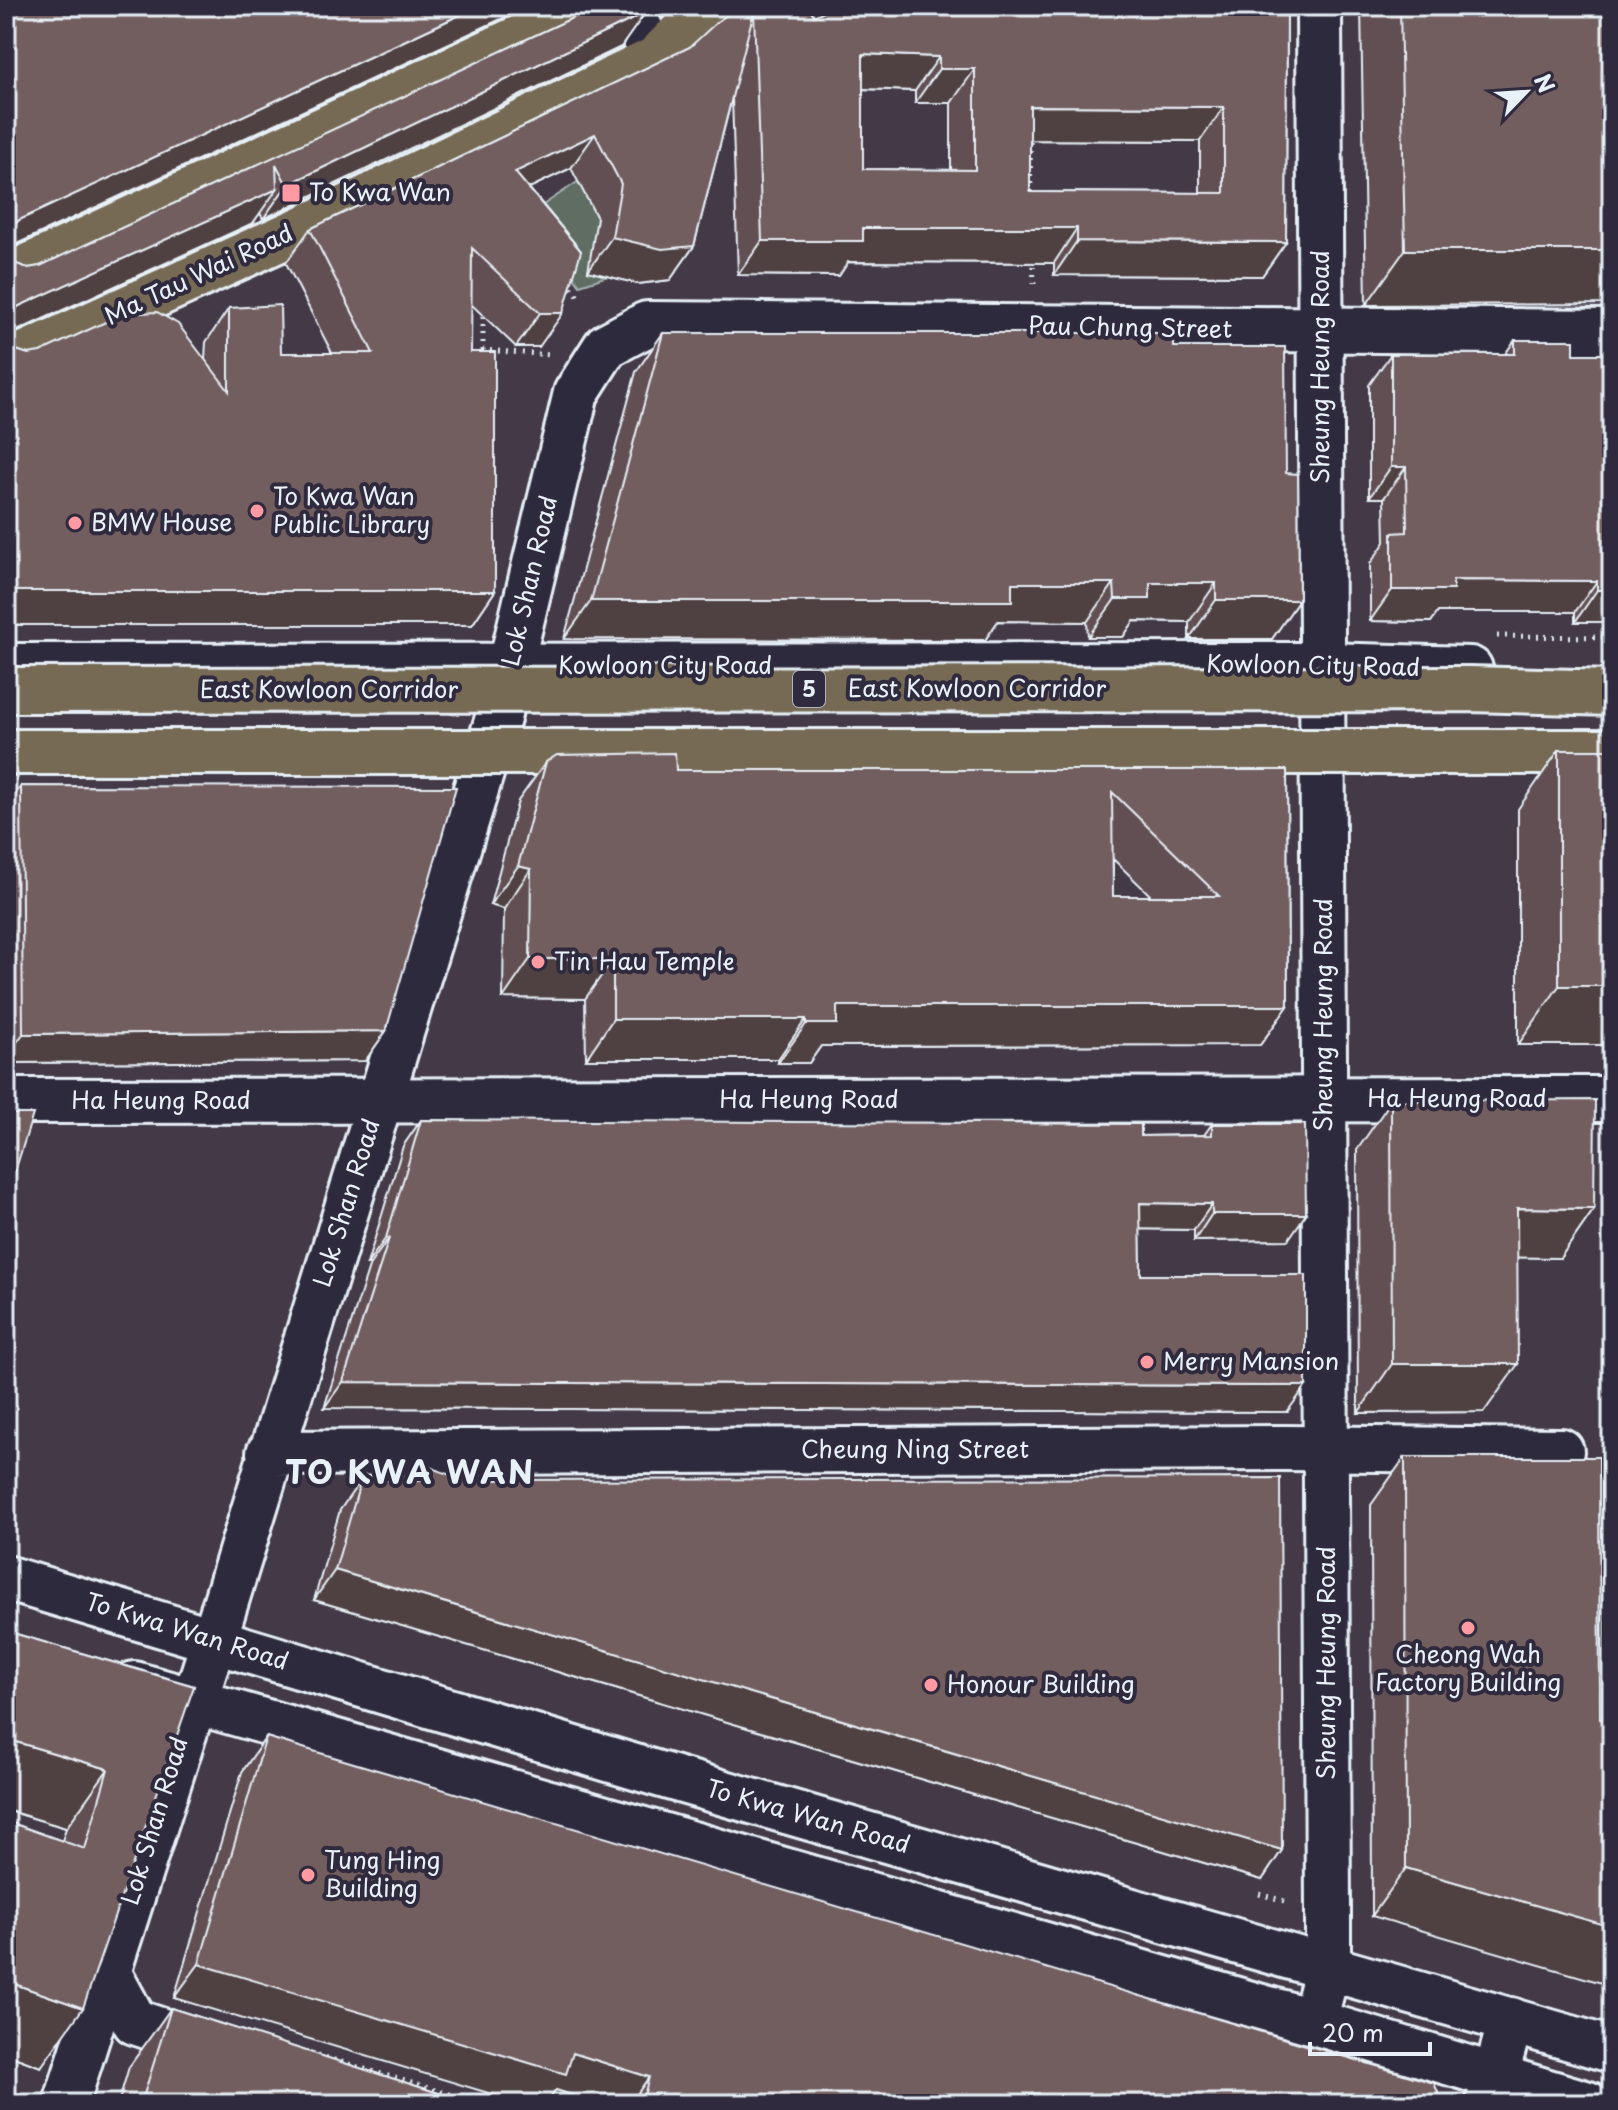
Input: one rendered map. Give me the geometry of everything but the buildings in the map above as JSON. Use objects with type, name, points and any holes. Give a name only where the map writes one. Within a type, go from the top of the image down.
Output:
[{"type":"main road","points":[[6,277],[588,6]]},
{"type":"main road","name":"Ma Tau Wai Road","points":[[6,363],[319,221],[655,59],[679,35],[729,6]]},
{"type":"main road","name":"East Kowloon Corridor","points":[[6,690],[1469,689],[1612,693]]},
{"type":"main road","points":[[6,752],[1612,752]]},
{"type":"street","points":[[629,6],[655,59]]},
{"type":"street","name":"Sheung Heung Road","points":[[1314,2022],[1328,1967],[1319,6]]},
{"type":"street","name":"Pau Chung Street","points":[[647,324],[1612,332]]},
{"type":"street","name":"Lok Shan Road","points":[[66,2104],[192,1701],[214,1640],[482,767],[510,666],[576,393],[606,346],[647,324]]},
{"type":"street","name":"Kowloon City Road","points":[[6,666],[1322,665],[1612,672]]},
{"type":"street","points":[[6,767],[1612,765]]},
{"type":"street","name":"Ha Heung Road","points":[[6,1101],[1612,1099]]},
{"type":"street","name":"Cheung Ning Street","points":[[269,1453],[1326,1448],[1561,1451]]},
{"type":"street","name":"To Kwa Wan Road","points":[[6,1578],[655,1773],[1612,2050]]},
{"type":"street","points":[[90,1671],[1314,2022],[1492,2090],[1588,2104]]},
{"type":"street","points":[[109,1974],[135,2022],[247,2058]]},
{"type":"street","points":[[1492,2090],[1511,2020]]},
{"type":"path","points":[[1029,130],[1032,207]]},
{"type":"path","points":[[1033,254],[1034,285]]},
{"type":"path","points":[[563,275],[579,298]]},
{"type":"path","points":[[483,307],[483,350],[553,355]]},
{"type":"path","points":[[314,2054],[482,2104]]},
{"type":"green space","points":[[600,167],[617,273],[580,285],[528,215]]},
{"type":"green space","points":[[1612,1149],[1612,1725],[1605,1725],[1607,1150]]},
{"type":"place","name":"To Kwa Wan","points":[[291,193]]},
{"type":"place","name":"To Kwa Wan Public Library","points":[[257,511]]},
{"type":"place","name":"BMW House","points":[[75,523]]},
{"type":"place","name":"Tin Hau Temple","points":[[538,962]]},
{"type":"place","name":"Merry Mansion","points":[[1147,1362]]},
{"type":"place","name":"Cheong Wah Factory Building","points":[[1468,1628]]},
{"type":"place","name":"Honour Building","points":[[931,1685]]},
{"type":"place","name":"Tung Hing Building","points":[[308,1875]]},
{"type":"district","name":"TO KWA WAN","points":[[410,1473]]}]
